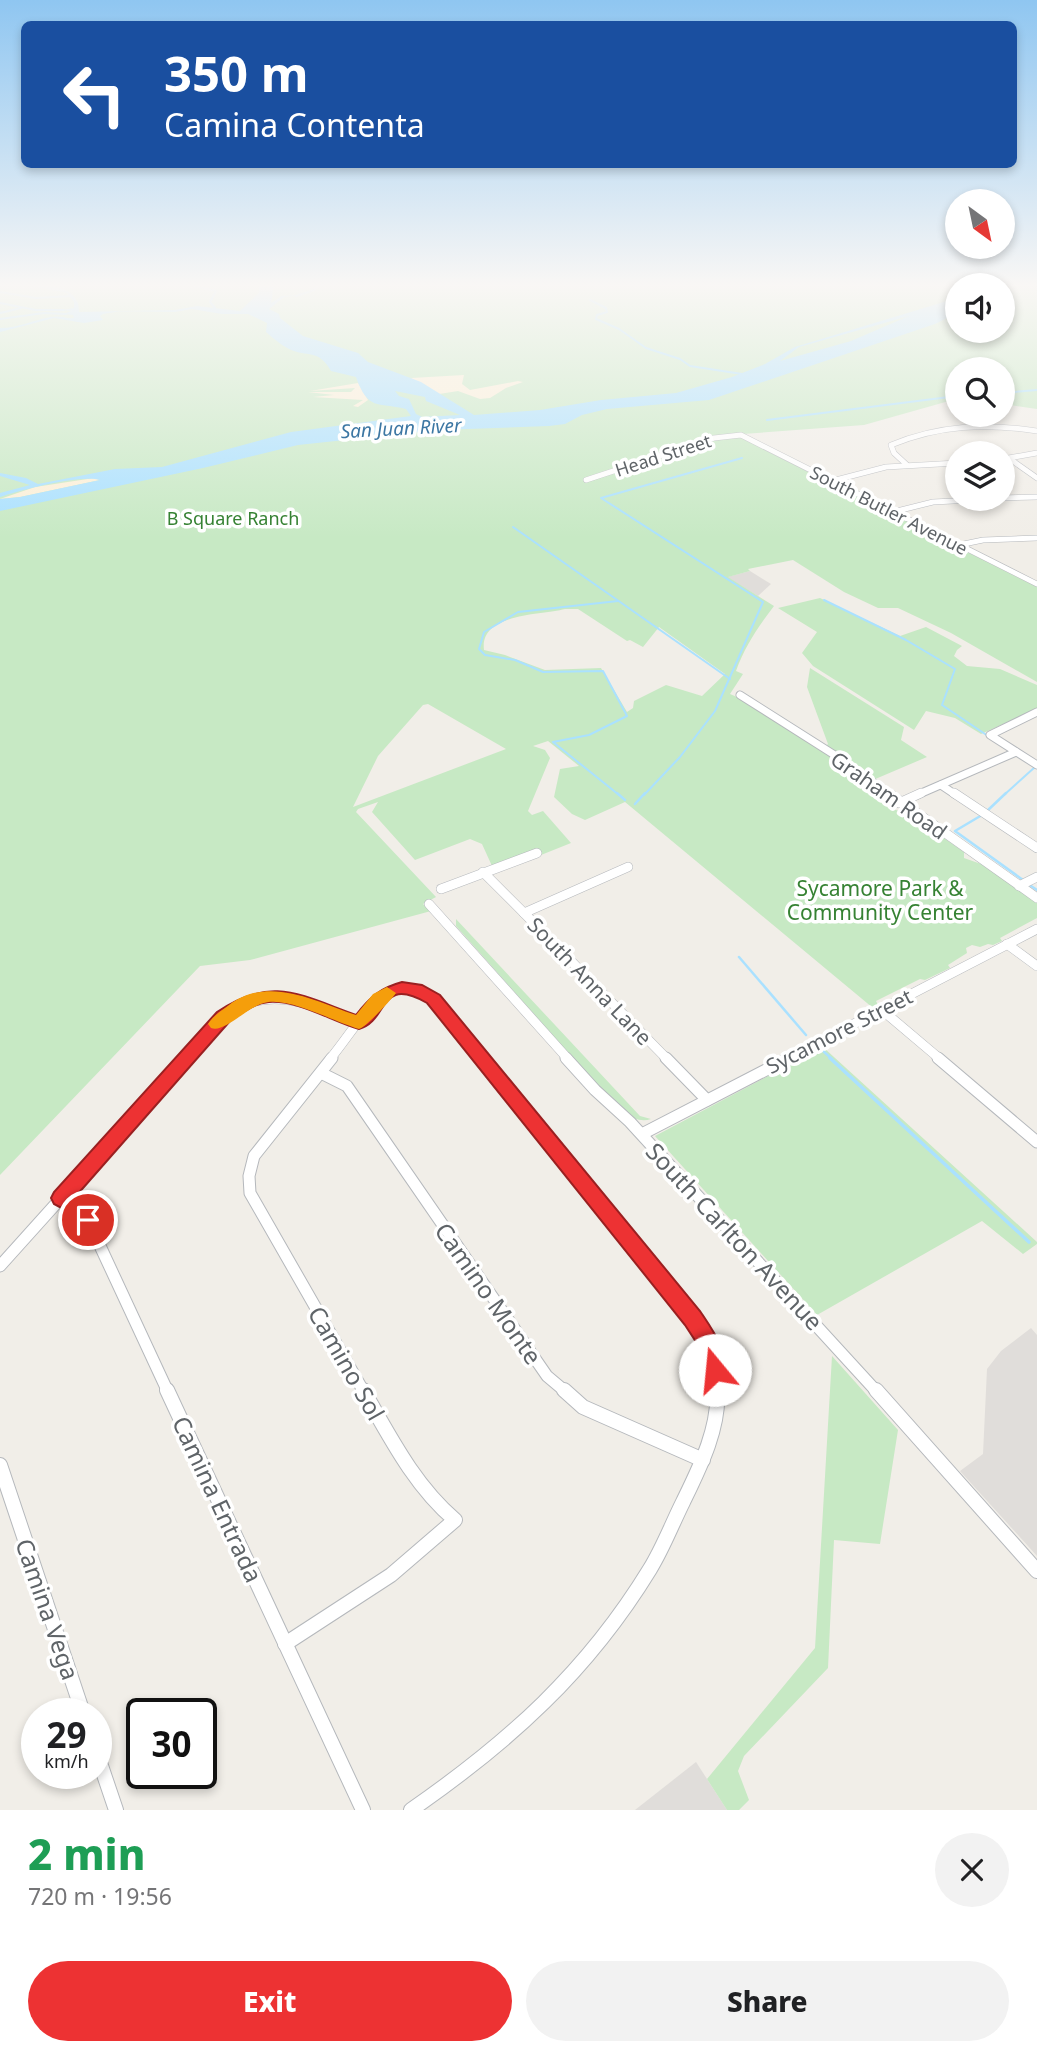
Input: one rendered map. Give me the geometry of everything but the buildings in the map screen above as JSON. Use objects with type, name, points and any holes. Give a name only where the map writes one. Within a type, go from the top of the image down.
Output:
[{"type":"street","points":[[907,465],[891,448],[898,441],[953,427],[989,423],[1037,431]]},
{"type":"street","name":"Head Street","points":[[586,480],[714,438],[741,435]]},
{"type":"street","name":"South Butler Avenue","points":[[741,435],[1037,584]]},
{"type":"street","points":[[1015,457],[1037,453]]},
{"type":"street","points":[[832,481],[875,468],[945,463]]},
{"type":"street","points":[[1015,465],[1037,478]]},
{"type":"street","points":[[1015,498],[1037,497]]},
{"type":"street","points":[[893,512],[945,501]]},
{"type":"street","points":[[959,545],[994,539],[1037,538]]},
{"type":"street","name":"Graham Road","points":[[740,695],[833,754],[1037,898]]},
{"type":"street","points":[[1037,712],[990,733],[993,738],[1037,765]]},
{"type":"street","points":[[900,803],[1016,752]]},
{"type":"street","points":[[942,785],[1037,848]]},
{"type":"street","points":[[441,889],[537,853]]},
{"type":"street","name":"South Anna Lane","points":[[628,867],[524,912],[706,1100]]},
{"type":"street","points":[[483,872],[524,912]]},
{"type":"street","points":[[1019,886],[1037,877]]},
{"type":"street","name":"South Carlton Avenue","points":[[429,904],[595,1090],[642,1134],[1037,1571]]},
{"type":"street","name":"Sycamore Street","points":[[642,1134],[1037,929]]},
{"type":"street","points":[[1007,944],[1037,966]]},
{"type":"street","name":"Camino Sol","points":[[285,1644],[391,1576],[455,1520],[432,1500],[399,1453],[250,1193],[249,1176],[254,1156],[379,998],[402,988],[416,989],[433,999],[692,1318],[708,1342],[715,1370],[718,1403],[703,1460],[652,1567],[606,1635],[546,1703],[472,1768],[411,1810]]},
{"type":"street","points":[[0,1266],[224,1016],[243,1003],[268,996],[289,998],[359,1023]]},
{"type":"street","points":[[882,1010],[1037,1142]]},
{"type":"street","name":"Camino Monte","points":[[321,1073],[347,1086],[547,1376],[583,1407],[703,1460]]},
{"type":"street","name":"Camina Entrada","points":[[61,1198],[78,1207],[88,1220],[363,1810]]},
{"type":"street","name":"Camina Vega","points":[[0,1465],[78,1698]]},
{"type":"street","points":[[109,1789],[116,1810]]},
{"type":"shaded area","points":[[750,571],[771,584],[758,596],[727,577]]},
{"type":"shaded area","points":[[1031,1328],[1037,1335],[1037,1556],[960,1471],[983,1454],[987,1369],[1001,1351]]},
{"type":"shaded area","points":[[696,1762],[727,1810],[635,1810]]},
{"type":"green space","name":"B Square Ranch","points":[[0,368],[945,368],[945,402],[864,425],[743,434],[765,450],[1037,587],[1037,682],[951,633],[898,608],[878,608],[844,592],[793,560],[748,569],[750,571],[728,577],[774,606],[743,653],[736,671],[743,674],[730,694],[758,706],[860,777],[857,778],[857,786],[877,791],[893,803],[893,809],[911,815],[964,852],[964,858],[981,864],[1037,903],[1037,918],[1000,938],[1002,941],[993,945],[972,945],[966,948],[967,953],[948,965],[950,968],[925,980],[920,979],[876,1001],[878,1005],[873,1008],[625,802],[585,820],[572,814],[554,797],[560,769],[579,766],[548,741],[533,746],[545,750],[550,758],[528,811],[532,815],[543,811],[571,843],[541,855],[535,850],[492,866],[482,844],[470,839],[415,860],[372,812],[378,802],[358,809],[356,812],[436,897],[423,904],[431,911],[250,960],[200,966],[0,1175]],"holes":[[[578,609],[627,641],[643,647],[659,627],[725,674],[702,696],[666,685],[634,701],[633,708],[627,712],[601,668],[545,670],[484,650],[485,638],[491,629],[501,622],[528,615]],[[428,704],[506,749],[353,807],[378,756],[423,705]]]},
{"type":"green space","name":"B Square Ranch","points":[[1015,368],[1037,368],[1037,409],[1015,406]]},
{"type":"green space","points":[[820,598],[900,636],[926,627],[962,646],[954,656],[967,666],[1000,669],[1037,685],[1037,709],[981,734],[955,718],[926,711],[914,730],[813,666],[802,653],[817,632],[778,608]]},
{"type":"green space","points":[[810,668],[904,727],[901,740],[927,757],[873,780],[825,747],[828,744],[807,687]]},
{"type":"green space","points":[[456,919],[640,1116],[651,1119],[633,1118],[609,1099],[456,926]]},
{"type":"green space","points":[[823,1047],[1037,1244],[1023,1254],[982,1221],[817,1315],[655,1136]]},
{"type":"green space","points":[[832,1356],[898,1430],[880,1544],[834,1540],[828,1668],[744,1756],[738,1771],[749,1800],[739,1810],[727,1810],[707,1779],[815,1648]]},
{"type":"sand","points":[[464,375],[462,384],[470,390],[523,382],[490,398],[480,399],[458,391],[439,394],[411,378]]},
{"type":"sand","points":[[358,383],[368,400],[358,407],[353,406],[363,400],[313,397],[334,395],[308,392],[351,392],[355,388],[310,391]]},
{"type":"sand","points":[[94,478],[100,480],[0,499],[35,487]]},
{"type":"water","name":"San Juan River","points":[[329,368],[385,368],[421,382],[474,415],[540,410],[601,400],[676,393],[754,368],[803,368],[709,400],[607,409],[582,415],[565,424],[549,426],[439,430],[298,445],[0,511],[0,499],[100,480],[65,481],[0,497],[0,493],[30,485],[0,476],[0,473],[26,478],[38,484],[115,469],[162,467],[291,432],[411,416],[406,409],[369,400],[356,377]],"holes":[[[395,391],[425,397],[426,401],[460,415],[422,417],[416,414],[409,399],[399,396]]]},
{"type":"waterway","points":[[706,368],[742,374]]},
{"type":"waterway","points":[[1015,392],[1037,390]]},
{"type":"waterway","points":[[767,420],[945,398]]},
{"type":"waterway","points":[[729,679],[763,602],[601,498],[742,458]]},
{"type":"waterway","points":[[513,527],[729,679]]},
{"type":"waterway","points":[[824,600],[906,640],[955,669],[942,705],[988,736]]},
{"type":"waterway","points":[[618,601],[518,612],[484,632],[479,649],[485,655],[515,660],[543,672],[603,671],[627,716],[589,735],[553,742],[619,795]]},
{"type":"waterway","points":[[644,795],[680,757],[715,711],[729,679]]},
{"type":"waterway","points":[[1004,795],[1035,767]]},
{"type":"waterway","points":[[617,793],[625,800]]},
{"type":"waterway","points":[[635,804],[645,793]]},
{"type":"waterway","points":[[987,811],[1006,793]]},
{"type":"waterway","points":[[982,815],[955,831],[1023,880]]},
{"type":"waterway","points":[[1028,884],[1037,890]]},
{"type":"waterway","points":[[739,957],[806,1035]]},
{"type":"waterway","points":[[823,1051],[832,1059]]},
{"type":"waterway","points":[[830,1058],[1029,1242]]},
{"type":"slow traffic","points":[[217,1024],[243,1003],[268,996],[289,998],[359,1023],[379,998],[387,993]]},
{"type":"route","points":[[88,1220],[78,1207],[61,1198],[224,1016],[243,1003],[268,996],[289,998],[359,1023],[379,998],[402,988],[416,989],[433,999],[692,1318],[708,1342],[715,1370]]},
{"type":"park label","name":"Sycamore Park & Community Center","points":[[880,900]]}]
